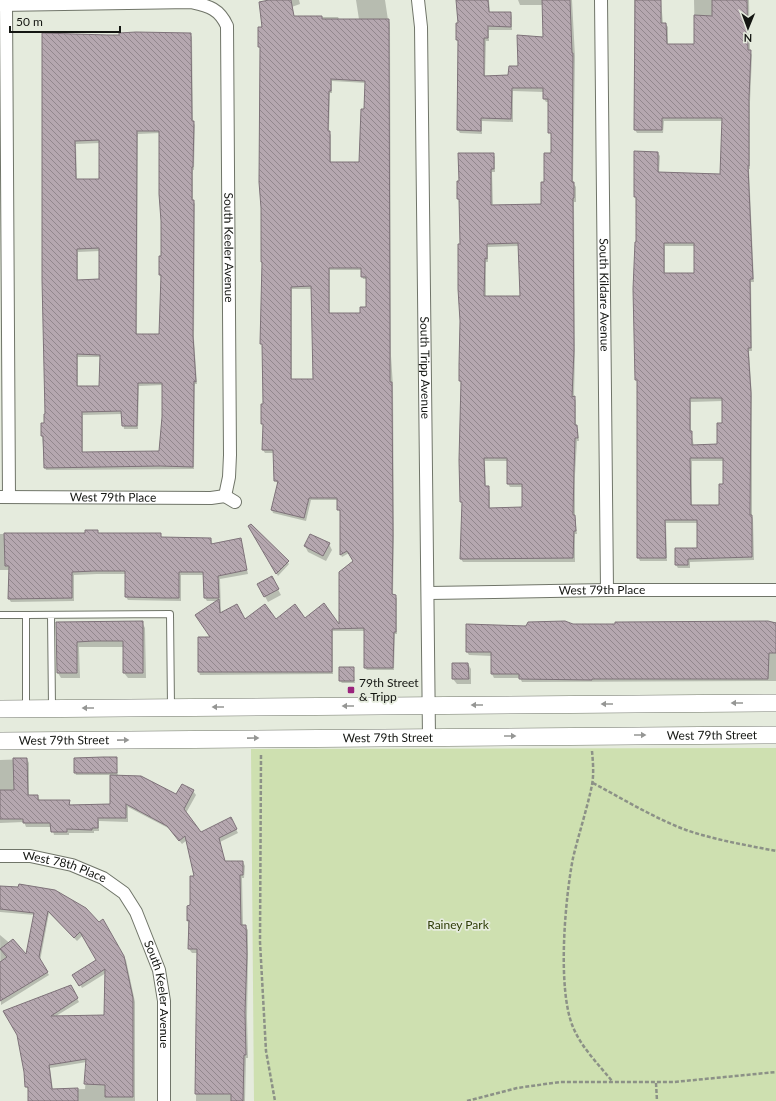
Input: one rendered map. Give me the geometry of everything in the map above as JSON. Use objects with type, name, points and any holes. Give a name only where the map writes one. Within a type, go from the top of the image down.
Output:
[{"type":"main road","points":[[0,709],[776,703]]},
{"type":"main road","name":"West 79th Street","points":[[0,741],[429,736],[776,735]]},
{"type":"street","name":"South Tripp Avenue","points":[[418,0],[421,27],[429,593],[429,736]]},
{"type":"street","name":"South Kildare Avenue","points":[[601,0],[607,590]]},
{"type":"street","name":"South Keeler Avenue","points":[[3,4],[191,2],[209,6],[223,17],[227,26],[230,455],[229,477],[225,496]]},
{"type":"street","points":[[3,4],[5,497]]},
{"type":"street","name":"West 79th Place","points":[[5,497],[211,498],[225,496]]},
{"type":"street","points":[[225,496],[235,502]]},
{"type":"street","name":"West 79th Place","points":[[429,593],[607,590],[776,590]]},
{"type":"street","name":"West 78th Place","points":[[0,856],[30,856],[72,865],[103,878],[124,893]]},
{"type":"street","name":"South Keeler Avenue","points":[[124,893],[136,912],[159,970],[164,1001],[164,1101]]},
{"type":"lane","points":[[0,615],[170,614],[171,708]]},
{"type":"lane","points":[[26,615],[26,709]]},
{"type":"lane","points":[[51,615],[52,708]]},
{"type":"path","points":[[592,749],[593,783],[573,859],[568,894],[564,984],[568,1013],[573,1028],[612,1081]]},
{"type":"path","points":[[261,751],[260,942],[266,1052],[275,1101]]},
{"type":"path","points":[[593,783],[660,819],[686,830],[714,838],[776,851]]},
{"type":"path","points":[[467,1101],[542,1084],[580,1080],[656,1083],[717,1079],[776,1072]]},
{"type":"path","points":[[656,1083],[657,1101]]},
{"type":"green space","name":"Rainey Park","points":[[776,748],[776,1101],[254,1101],[251,749]]},
{"type":"building","points":[[269,0],[291,0],[294,16],[322,16],[322,19],[389,19],[390,382],[392,382],[393,534],[392,594],[396,595],[396,632],[394,632],[393,668],[364,668],[364,628],[332,629],[332,672],[198,672],[198,637],[210,637],[195,615],[219,599],[220,613],[237,604],[245,619],[265,604],[276,619],[295,604],[305,618],[324,603],[339,624],[339,572],[353,561],[347,551],[340,555],[340,510],[337,510],[337,498],[309,498],[304,518],[271,510],[278,481],[274,481],[273,450],[262,450],[263,424],[261,424],[261,404],[263,404],[262,344],[260,344],[262,262],[259,182],[260,47],[258,47],[258,27],[262,27],[259,2]],"holes":[[[331,79],[365,81],[364,109],[361,109],[359,162],[330,162],[330,131],[328,131],[329,91],[331,91]],[[329,268],[361,268],[361,277],[366,277],[366,307],[360,307],[360,313],[329,313]],[[311,286],[313,379],[291,379],[291,287]]]},
{"type":"building","points":[[456,0],[488,0],[489,12],[511,12],[511,27],[488,26],[488,38],[484,38],[484,76],[508,75],[509,66],[518,66],[517,35],[543,37],[542,0],[570,0],[573,53],[572,182],[574,182],[574,350],[572,397],[575,396],[575,425],[577,425],[578,438],[575,438],[573,515],[575,515],[576,531],[574,531],[573,558],[460,559],[462,502],[460,502],[459,460],[461,381],[459,381],[460,321],[458,244],[460,244],[459,199],[457,199],[457,181],[459,181],[458,153],[494,153],[494,169],[491,169],[491,205],[541,204],[541,182],[544,182],[544,153],[551,153],[551,133],[548,133],[548,99],[543,99],[543,88],[512,88],[511,119],[481,118],[481,131],[457,130],[458,40],[456,40],[456,23],[458,23]],"holes":[[[518,243],[520,296],[484,296],[487,244]],[[484,458],[507,458],[507,484],[522,484],[522,507],[489,508],[489,486],[485,486]]]},
{"type":"building","points":[[635,0],[661,0],[661,23],[666,23],[667,44],[694,44],[694,15],[712,16],[712,0],[747,0],[748,50],[751,50],[748,166],[753,279],[750,279],[751,348],[748,348],[751,393],[750,515],[752,515],[752,557],[688,559],[688,565],[675,565],[675,548],[697,548],[697,520],[665,520],[666,558],[637,558],[637,380],[635,380],[633,289],[636,242],[634,151],[658,152],[658,172],[720,174],[722,118],[662,118],[662,130],[634,130]],"holes":[[[664,243],[694,243],[694,273],[664,273]],[[690,398],[722,398],[722,423],[717,423],[717,444],[692,445],[692,431],[690,431]],[[690,458],[723,458],[723,484],[719,484],[719,505],[691,505]]]},
{"type":"building","points":[[42,33],[119,35],[119,33],[191,33],[192,121],[194,121],[192,167],[192,200],[194,200],[193,336],[196,382],[194,381],[193,467],[160,466],[44,468],[43,436],[41,436],[41,423],[44,423],[45,414],[42,280]],"holes":[[[137,131],[159,131],[159,194],[161,221],[161,256],[159,256],[159,275],[161,275],[159,334],[136,334]],[[99,140],[99,179],[76,179],[75,141]],[[99,248],[99,279],[77,280],[77,249]],[[77,354],[100,355],[99,386],[77,386]],[[138,383],[162,383],[162,417],[159,451],[82,452],[82,412],[121,411],[122,426],[137,426]]]},
{"type":"building","points":[[251,524],[289,561],[276,574],[248,526]]},
{"type":"building","points":[[85,530],[98,530],[98,533],[161,533],[161,537],[211,538],[211,544],[241,538],[247,570],[218,576],[219,598],[204,598],[203,572],[179,572],[179,598],[165,598],[125,597],[125,571],[94,571],[72,572],[72,598],[8,599],[9,566],[5,566],[4,533],[85,533]]},
{"type":"building","points":[[310,534],[330,543],[323,556],[304,546]]},
{"type":"building","points":[[272,576],[279,589],[264,597],[257,584]]},
{"type":"building","points":[[143,621],[143,673],[123,673],[123,641],[93,641],[77,642],[77,673],[57,673],[56,622]]},
{"type":"building","points":[[565,621],[573,624],[615,624],[615,622],[768,621],[776,623],[776,653],[769,653],[768,679],[592,680],[519,679],[519,674],[491,674],[491,652],[466,652],[466,624],[526,626],[528,622]]},
{"type":"building","points":[[452,663],[468,663],[469,679],[452,679]]},
{"type":"building","points":[[339,667],[354,667],[354,681],[339,681]]},
{"type":"building","points":[[117,757],[117,773],[74,773],[74,758]]},
{"type":"building","points":[[13,758],[27,758],[28,795],[38,795],[38,800],[70,800],[69,805],[110,804],[110,775],[141,776],[176,794],[182,784],[194,790],[184,809],[201,832],[231,817],[237,829],[219,838],[225,861],[243,861],[243,875],[240,875],[241,925],[246,925],[247,954],[245,1012],[246,1055],[244,1055],[243,1101],[231,1101],[231,1094],[195,1094],[197,949],[188,949],[189,920],[187,921],[187,906],[190,905],[190,876],[194,876],[185,836],[179,841],[167,826],[126,804],[126,818],[98,818],[98,828],[92,828],[92,830],[67,829],[67,832],[51,832],[50,823],[23,823],[23,819],[0,819],[0,790],[14,790]]},
{"type":"building","points":[[19,884],[55,890],[86,908],[99,922],[103,919],[124,956],[133,998],[133,1097],[105,1097],[105,1085],[84,1084],[86,1059],[49,1065],[52,1089],[78,1088],[78,1101],[28,1101],[28,1087],[25,1087],[24,1072],[17,1035],[3,1011],[71,985],[78,998],[51,1016],[104,1015],[105,969],[79,986],[72,975],[96,960],[80,932],[74,938],[48,911],[39,957],[48,972],[0,1001],[0,962],[7,957],[0,949],[13,939],[26,954],[34,913],[0,909],[0,886],[18,887]]},
{"type":"place","name":"79th Street & Tripp","points":[[351,690]]}]
